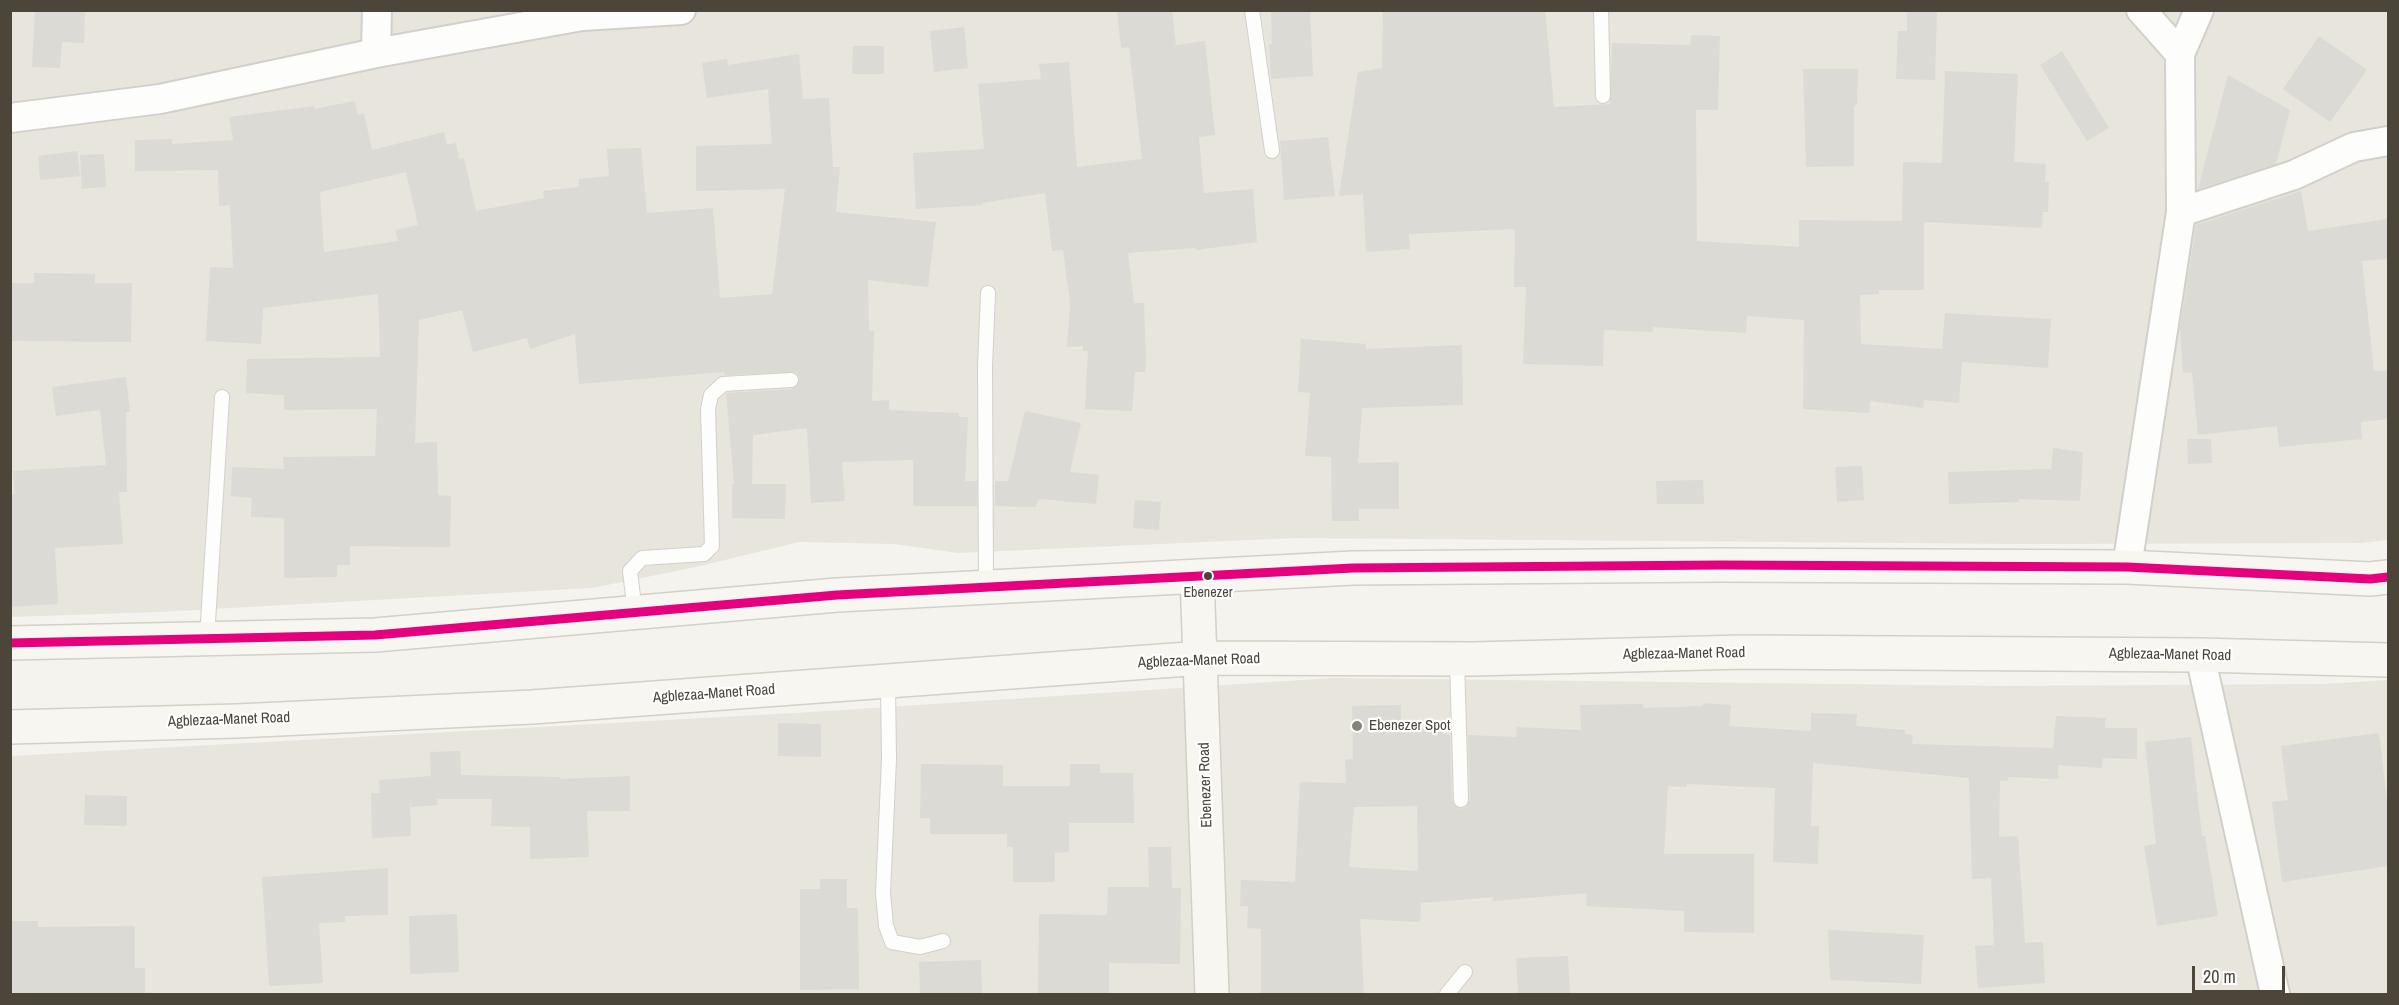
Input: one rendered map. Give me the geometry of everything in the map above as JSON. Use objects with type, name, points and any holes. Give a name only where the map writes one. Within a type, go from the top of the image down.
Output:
[{"type":"main road","points":[[10,643],[375,635],[837,595],[1353,568],[1709,565],[2127,567],[2370,579],[2388,577]]},
{"type":"main road","name":"Ebenezer Road","points":[[1197,576],[1202,658],[1212,994]]},
{"type":"main road","name":"Agblezaa-Manet Road","points":[[10,727],[237,721],[531,707],[1202,658],[1458,659],[1743,652],[2200,655],[2388,660]]},
{"type":"street","points":[[376,53],[377,10]]},
{"type":"street","points":[[10,118],[160,99],[376,53],[582,16],[681,10]]},
{"type":"street","points":[[2141,10],[2180,54]]},
{"type":"street","points":[[2127,567],[2181,212],[2180,54],[2199,10]]},
{"type":"street","points":[[2181,212],[2294,175],[2354,147],[2388,141]]},
{"type":"street","points":[[2200,655],[2275,994]]},
{"type":"lane","points":[[1252,10],[1272,151]]},
{"type":"lane","points":[[1601,10],[1604,96]]},
{"type":"lane","points":[[986,587],[985,366],[988,293]]},
{"type":"lane","points":[[635,612],[630,571],[642,558],[704,554],[712,546],[708,409],[711,395],[723,384],[791,380]]},
{"type":"lane","points":[[207,638],[222,397]]},
{"type":"lane","points":[[1458,659],[1461,800]]},
{"type":"lane","points":[[888,682],[888,759],[883,893],[886,926],[892,942],[920,947],[943,941]]},
{"type":"lane","points":[[1447,994],[1465,972]]},
{"type":"shaded area","points":[[10,11],[2388,11],[2388,540],[2361,543],[2023,544],[1294,538],[958,553],[894,544],[799,542],[696,567],[592,588],[158,612],[11,617]]},
{"type":"shaded area","points":[[1333,678],[2003,686],[2322,684],[2388,680],[2388,994],[11,994],[11,756],[795,713]]},
{"type":"building","points":[[35,10],[85,10],[84,43],[62,42],[60,68],[32,67]]},
{"type":"building","points":[[1117,10],[1172,10],[1176,45],[1205,41],[1215,135],[1199,137],[1204,193],[1253,189],[1257,242],[1196,250],[1195,248],[1128,253],[1134,303],[1144,303],[1146,360],[1145,372],[1135,372],[1132,411],[1085,409],[1088,351],[1083,351],[1083,346],[1067,347],[1070,303],[1063,250],[1052,251],[1045,193],[982,203],[982,205],[916,209],[913,153],[984,149],[978,84],[1041,79],[1039,64],[1069,62],[1077,167],[1142,159],[1129,47],[1121,48]]},
{"type":"building","points":[[1271,10],[1310,10],[1313,76],[1271,79],[1269,44],[1272,44]]},
{"type":"building","points":[[1383,10],[1545,10],[1554,107],[1610,104],[1612,43],[1690,45],[1691,35],[1720,36],[1718,110],[1696,110],[1697,241],[1799,247],[1799,220],[1902,221],[1903,162],[1942,163],[1945,71],[2018,74],[2014,162],[2046,164],[2045,182],[2049,182],[2048,212],[2043,212],[2042,228],[1924,222],[1924,290],[1879,290],[1879,294],[1860,295],[1861,344],[1942,349],[1945,313],[2051,319],[2048,368],[1962,362],[1959,403],[1924,400],[1923,408],[1870,401],[1869,413],[1803,409],[1804,320],[1747,316],[1746,333],[1653,327],[1653,332],[1604,330],[1603,366],[1523,364],[1526,287],[1514,287],[1515,229],[1409,234],[1410,249],[1366,252],[1363,194],[1339,196],[1358,72],[1382,68]]},
{"type":"building","points":[[1907,10],[1937,10],[1935,80],[1896,79],[1898,31],[1907,31]]},
{"type":"building","points":[[964,27],[968,68],[934,72],[930,31]]},
{"type":"building","points":[[2319,36],[2367,70],[2330,122],[2283,89]]},
{"type":"building","points":[[853,46],[884,46],[884,74],[852,74]]},
{"type":"building","points":[[2062,51],[2109,128],[2087,141],[2040,65]]},
{"type":"building","points":[[799,54],[803,99],[829,98],[833,167],[840,167],[836,212],[936,222],[928,287],[868,280],[869,331],[874,331],[872,401],[889,400],[889,410],[959,413],[959,417],[968,417],[965,481],[977,481],[977,506],[913,506],[913,460],[842,462],[845,501],[811,503],[807,428],[753,435],[752,484],[786,484],[785,519],[732,518],[732,484],[734,484],[726,393],[792,389],[799,383],[799,376],[796,372],[725,375],[724,372],[579,384],[575,334],[530,349],[527,338],[473,352],[462,310],[419,320],[415,443],[437,442],[438,495],[451,496],[450,547],[350,546],[350,565],[337,565],[337,577],[284,578],[284,518],[251,517],[252,498],[231,496],[232,467],[284,469],[283,457],[375,456],[377,409],[284,410],[284,395],[246,393],[247,359],[380,357],[378,294],[263,308],[261,344],[206,341],[210,267],[233,268],[230,205],[219,206],[218,170],[135,171],[135,140],[172,139],[172,144],[233,140],[229,117],[314,106],[314,109],[355,101],[358,115],[364,113],[372,150],[444,132],[447,145],[456,143],[459,159],[464,158],[476,211],[544,198],[543,191],[579,187],[579,179],[609,176],[607,149],[641,148],[647,213],[713,208],[720,298],[772,294],[785,189],[696,191],[696,146],[772,144],[768,89],[707,98],[702,63],[727,59],[728,65]],"holes":[[[406,172],[418,225],[395,230],[398,241],[324,252],[320,192]]]},
{"type":"building","points":[[1803,69],[1858,69],[1857,105],[1854,105],[1854,166],[1806,167]]},
{"type":"building","points":[[2228,75],[2290,110],[2276,164],[2198,189]]},
{"type":"building","points":[[1328,137],[1335,196],[1284,200],[1280,141]]},
{"type":"building","points":[[77,151],[80,176],[40,180],[38,156]]},
{"type":"building","points":[[104,154],[106,187],[82,189],[80,155]]},
{"type":"building","points":[[2301,191],[2308,231],[2388,219],[2388,259],[2362,261],[2374,371],[2388,370],[2388,419],[2361,422],[2362,439],[2279,447],[2277,426],[2198,435],[2192,372],[2183,373],[2180,328],[2196,225]]},
{"type":"building","points":[[34,273],[95,274],[95,283],[132,283],[131,342],[10,341],[10,283],[34,283]]},
{"type":"building","points":[[1301,339],[1366,344],[1366,349],[1462,345],[1463,405],[1362,408],[1358,463],[1399,462],[1399,509],[1359,509],[1359,521],[1332,521],[1331,457],[1305,456],[1310,393],[1298,392]]},
{"type":"building","points":[[126,377],[130,412],[126,412],[127,492],[119,492],[123,544],[55,548],[58,604],[10,607],[10,495],[15,494],[13,471],[106,465],[100,410],[56,416],[52,387]]},
{"type":"building","points":[[1025,411],[1081,423],[1070,472],[1099,475],[1096,504],[1038,499],[1036,507],[995,506],[995,481],[1008,481]]},
{"type":"building","points":[[2187,439],[2211,439],[2212,463],[2188,464]]},
{"type":"building","points":[[2053,448],[2083,452],[2080,501],[2018,499],[2019,502],[1949,504],[1948,472],[2051,469]]},
{"type":"building","points":[[1862,466],[1864,500],[1837,502],[1835,467]]},
{"type":"building","points":[[1703,480],[1704,504],[1657,504],[1656,481]]},
{"type":"building","points":[[1135,500],[1161,502],[1159,530],[1133,528]]},
{"type":"building","points":[[1703,703],[1731,705],[1729,726],[1811,731],[1811,713],[1857,714],[1856,726],[1905,730],[1905,734],[1913,735],[1912,744],[2053,748],[2056,716],[2106,718],[2105,728],[2137,728],[2137,759],[2103,758],[2102,768],[2058,765],[2058,779],[2008,777],[2008,781],[2000,781],[1999,837],[2018,836],[2025,943],[2043,942],[2045,983],[1978,988],[1975,946],[1994,945],[1991,878],[1972,879],[1969,778],[1813,763],[1811,826],[1819,826],[1818,864],[1773,862],[1775,788],[1687,784],[1687,787],[1668,786],[1664,854],[1754,854],[1754,933],[1684,932],[1684,911],[1586,906],[1587,893],[1493,901],[1493,897],[1421,903],[1420,922],[1360,919],[1364,994],[1261,994],[1261,929],[1247,928],[1248,906],[1240,906],[1241,880],[1295,882],[1300,782],[1346,783],[1345,760],[1353,759],[1352,706],[1401,705],[1401,729],[1443,728],[1443,734],[1450,735],[1452,800],[1454,805],[1461,809],[1466,807],[1470,800],[1468,735],[1516,737],[1517,727],[1581,730],[1580,705],[1643,704],[1643,708],[1703,706]],"holes":[[[1417,806],[1418,871],[1349,867],[1354,807]]]},
{"type":"building","points":[[778,723],[821,724],[821,757],[778,756]]},
{"type":"building","points":[[2379,733],[2388,808],[2388,866],[2282,882],[2272,802],[2288,800],[2281,746]]},
{"type":"building","points":[[2191,737],[2202,836],[2205,836],[2218,916],[2157,926],[2144,846],[2156,844],[2145,742]]},
{"type":"building","points":[[460,751],[461,775],[560,777],[560,779],[630,776],[630,811],[587,811],[589,857],[530,859],[530,827],[491,826],[492,799],[437,799],[438,805],[411,807],[410,799],[411,836],[372,838],[371,793],[380,793],[379,780],[431,776],[430,752]]},
{"type":"building","points":[[921,764],[1003,765],[1003,786],[1070,786],[1070,764],[1100,764],[1100,773],[1133,773],[1134,823],[1069,823],[1069,852],[1055,853],[1055,882],[1013,882],[1013,847],[1007,847],[1007,834],[930,834],[930,818],[920,818]]},
{"type":"building","points":[[85,795],[127,796],[127,826],[84,825]]},
{"type":"building","points":[[1148,847],[1171,847],[1172,888],[1181,888],[1180,964],[1109,963],[1109,994],[1038,994],[1039,914],[1107,915],[1108,887],[1149,887]]},
{"type":"building","points":[[388,868],[388,915],[345,916],[345,922],[319,923],[323,983],[269,986],[262,877]]},
{"type":"building","points":[[820,879],[847,879],[847,908],[858,908],[859,989],[800,990],[800,889],[820,889]]},
{"type":"building","points":[[457,914],[459,972],[410,974],[409,916]]},
{"type":"building","points":[[10,921],[38,921],[38,927],[135,926],[135,968],[145,968],[145,994],[10,994]]},
{"type":"building","points":[[1828,930],[1924,935],[1921,984],[1830,980]]},
{"type":"building","points":[[1568,956],[1570,994],[1518,994],[1516,958]]},
{"type":"building","points":[[981,960],[982,994],[920,994],[919,962]]},
{"type":"transit line","points":[[10,643],[375,635],[837,595],[1353,568],[1721,565],[2127,567],[2370,579],[2388,577]]},
{"type":"place","name":"Ebenezer","points":[[1208,576]]},
{"type":"place","name":"Ebenezer Spot","points":[[1357,726]]}]
